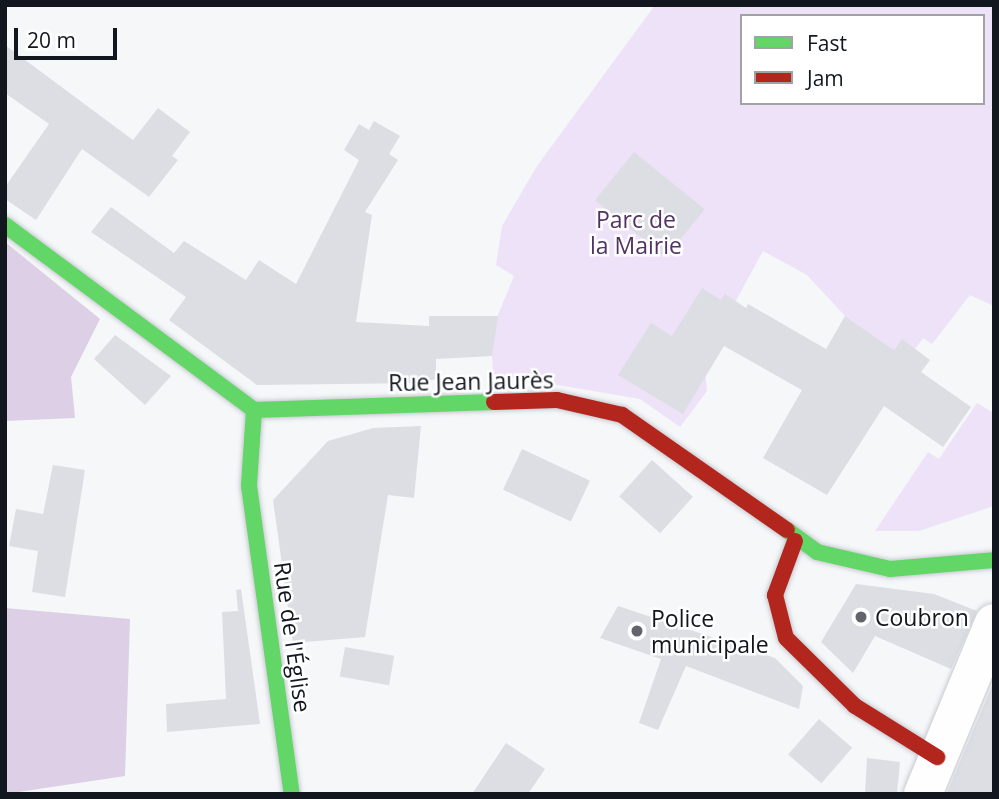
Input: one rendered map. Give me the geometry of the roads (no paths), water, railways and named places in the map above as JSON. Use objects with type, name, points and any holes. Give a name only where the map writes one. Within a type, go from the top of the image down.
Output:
[{"type":"street","points":[[5,225],[254,410]]},
{"type":"street","name":"Rue Jean Jaurès","points":[[254,410],[524,399],[587,406],[648,429],[795,541],[890,569],[994,560]]},
{"type":"street","name":"Rue de l'Église","points":[[254,410],[249,486],[292,794]]},
{"type":"street","points":[[795,541],[775,595],[786,638],[855,706],[937,757]]},
{"type":"street","points":[[923,794],[994,623]]},
{"type":"place","name":"Coubron","points":[[861,617]]},
{"type":"place","name":"Police municipale","points":[[637,631]]},
{"type":"park label","name":"Parc de la Mairie","points":[[636,232]]}]
